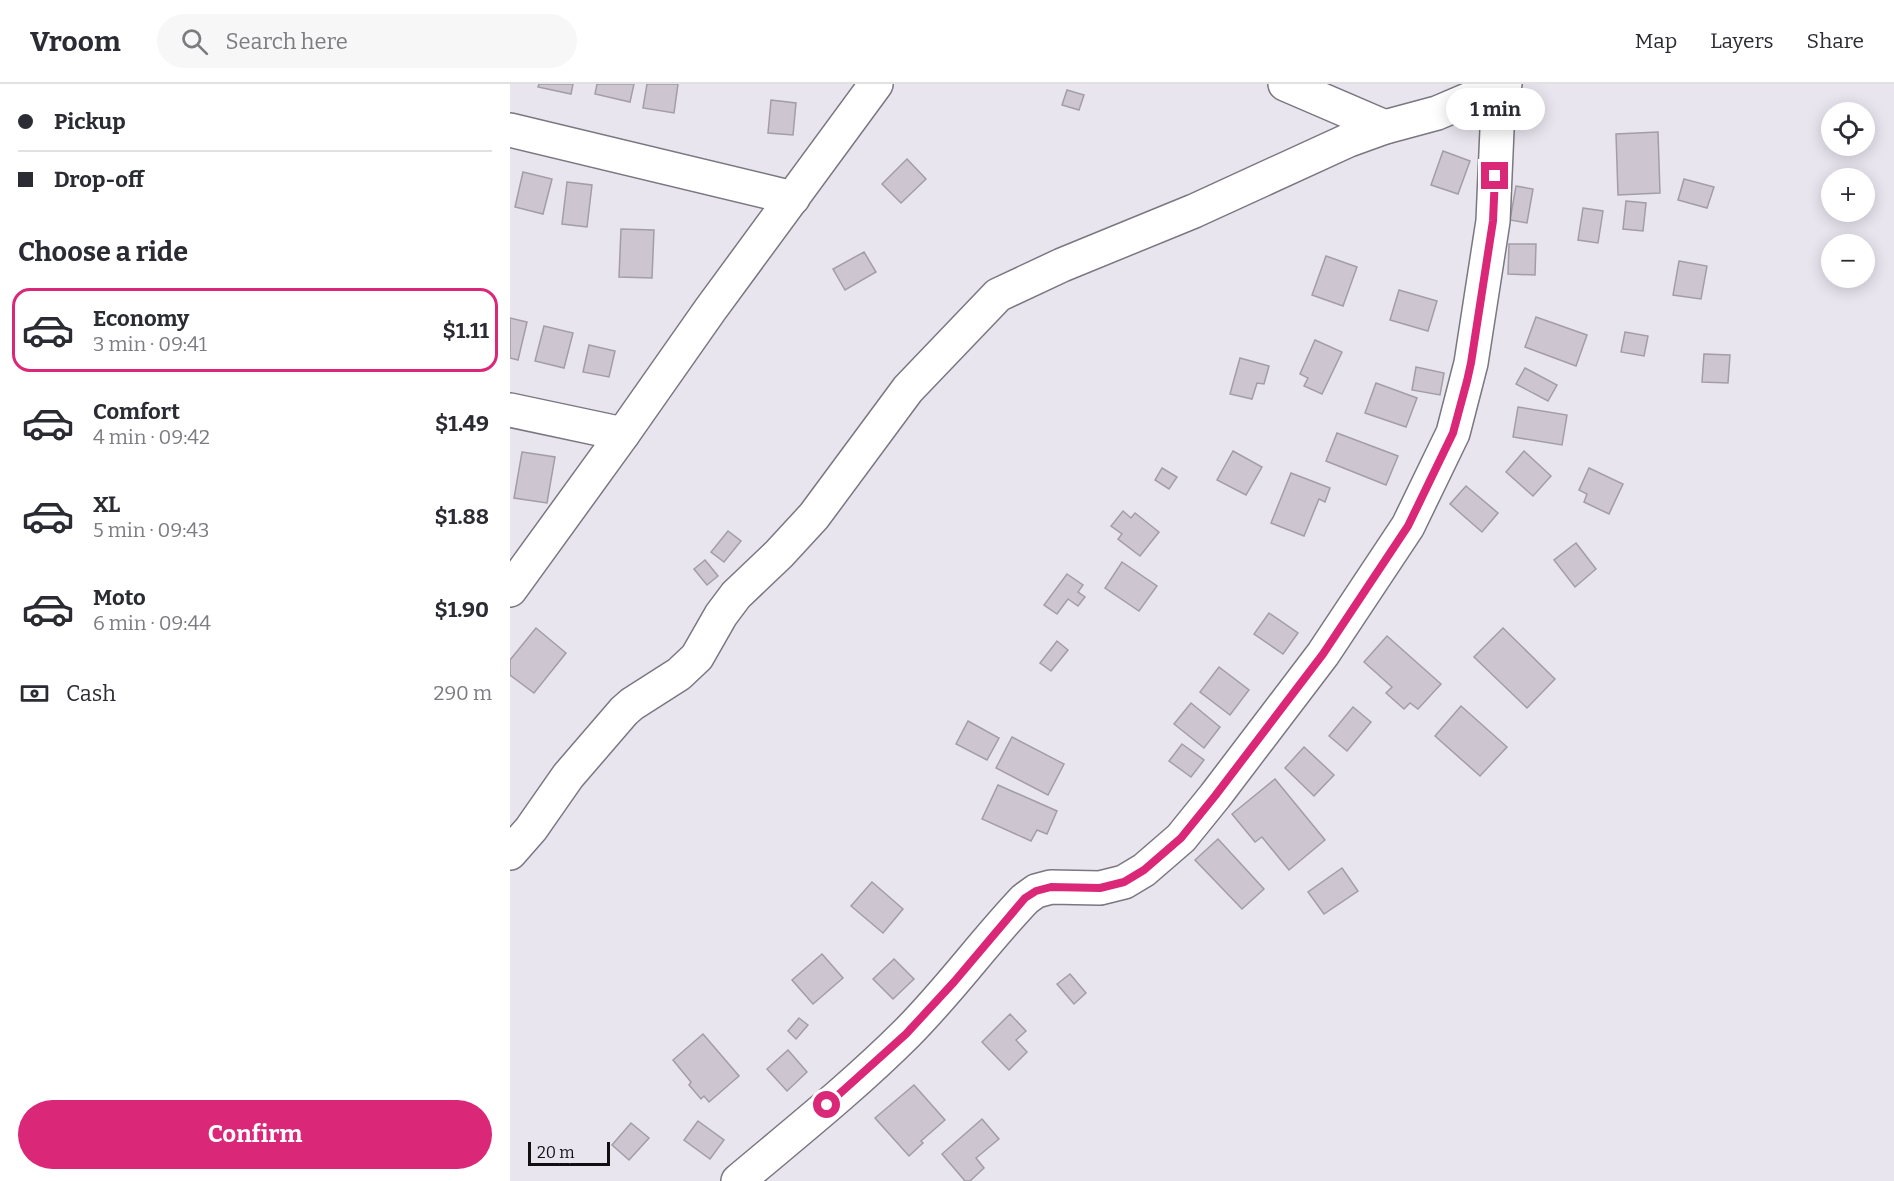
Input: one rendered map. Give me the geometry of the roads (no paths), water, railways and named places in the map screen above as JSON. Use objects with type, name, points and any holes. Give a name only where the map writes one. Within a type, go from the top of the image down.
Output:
[{"type":"street","points":[[510,590],[710,310],[876,84]]},
{"type":"street","points":[[1285,84],[1385,127]]},
{"type":"street","points":[[510,853],[531,829],[568,776],[624,711],[679,674],[697,657],[721,615],[736,595],[814,516],[909,389],[998,295],[1062,265],[1194,211],[1349,140],[1385,127],[1437,113],[1501,85],[1493,221],[1471,363],[1453,433],[1408,526],[1323,654],[1181,838],[1144,870],[1124,882],[1100,888],[1051,887],[1036,891],[1025,898],[954,982],[906,1034],[738,1181]]},
{"type":"street","points":[[510,130],[793,198]]},
{"type":"street","points":[[510,410],[623,434]]}]
